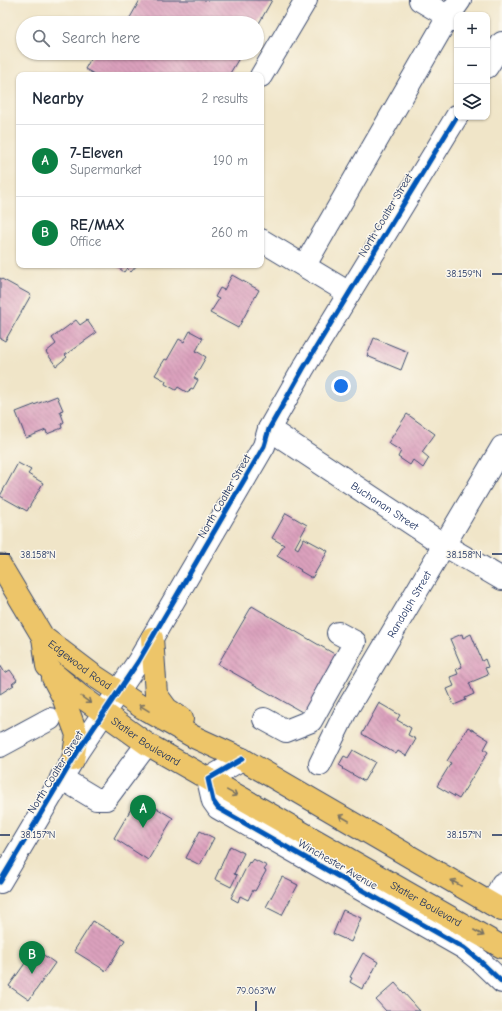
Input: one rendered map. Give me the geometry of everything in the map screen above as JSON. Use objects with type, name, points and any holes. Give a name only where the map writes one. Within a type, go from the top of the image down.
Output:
[{"type":"main road","name":"Edgewood Road","points":[[0,565],[43,637],[118,691]]},
{"type":"main road","name":"Edgewood Road","points":[[43,637],[47,666],[74,691],[104,713]]},
{"type":"main road","points":[[152,638],[154,686],[156,694],[167,709],[242,759],[497,907]]},
{"type":"main road","points":[[47,666],[64,697],[76,735],[73,760]]},
{"type":"main road","points":[[118,691],[194,737],[242,759]]},
{"type":"main road","name":"Statler Boulevard","points":[[104,713],[147,744],[208,780],[502,947]]},
{"type":"street","points":[[263,72],[306,0]]},
{"type":"street","points":[[420,0],[454,13]]},
{"type":"street","points":[[305,265],[454,15]]},
{"type":"street","points":[[490,61],[498,45]]},
{"type":"street","name":"North Coalter Street","points":[[0,882],[73,760],[138,662],[264,446],[269,429],[303,369],[455,120]]},
{"type":"street","points":[[264,242],[305,265],[349,293]]},
{"type":"street","name":"Buchanan Street","points":[[269,429],[444,545],[502,579]]},
{"type":"street","name":"Randolph Street","points":[[320,764],[346,711],[502,447]]},
{"type":"street","points":[[264,719],[286,731],[311,721],[356,642],[338,633]]},
{"type":"street","points":[[0,746],[50,719]]},
{"type":"street","points":[[62,778],[96,799],[106,799],[147,744]]},
{"type":"street","points":[[208,780],[242,759]]},
{"type":"street","name":"Winchester Avenue","points":[[208,780],[213,800],[218,808],[464,948],[502,982]]},
{"type":"street","points":[[497,907],[502,884]]},
{"type":"building","points":[[140,0],[272,0],[263,16],[131,16]]},
{"type":"building","points":[[90,60],[238,60],[231,72],[90,72],[85,69]]},
{"type":"building","points":[[119,268],[127,268],[124,272]]},
{"type":"building","points":[[127,268],[134,268],[131,272]]},
{"type":"building","points":[[232,275],[259,290],[238,328],[210,313],[219,299],[215,297],[220,288],[224,290]]},
{"type":"building","points":[[0,278],[31,295],[5,341],[0,338]]},
{"type":"building","points":[[76,320],[80,325],[87,320],[96,333],[65,355],[67,357],[56,366],[46,352],[56,344],[52,338]]},
{"type":"building","points":[[190,331],[203,338],[196,351],[206,357],[194,378],[198,380],[193,389],[191,388],[188,393],[178,387],[176,390],[165,384],[166,381],[155,375],[165,359],[167,360],[179,339],[184,342]]},
{"type":"building","points":[[374,338],[408,352],[401,370],[367,356]]},
{"type":"building","points":[[57,396],[63,410],[60,411],[64,422],[61,424],[62,428],[47,434],[46,430],[26,438],[16,412]]},
{"type":"building","points":[[407,414],[435,434],[422,452],[429,458],[423,468],[413,460],[410,465],[398,457],[401,451],[388,443]]},
{"type":"building","points":[[18,463],[31,470],[28,474],[43,483],[27,511],[0,496]]},
{"type":"building","points":[[286,513],[307,525],[295,547],[298,549],[304,538],[328,551],[312,578],[277,556],[284,545],[272,538]]},
{"type":"building","points":[[252,606],[343,659],[309,716],[218,664]]},
{"type":"building","points":[[462,634],[463,638],[471,634],[482,661],[485,659],[488,667],[485,668],[488,675],[469,683],[474,694],[465,698],[466,700],[454,705],[447,689],[454,686],[450,677],[458,674],[456,669],[462,667],[450,639]]},
{"type":"building","points":[[0,665],[5,673],[10,670],[17,680],[12,684],[14,685],[0,694]]},
{"type":"building","points":[[379,703],[400,715],[397,720],[411,728],[408,735],[416,739],[406,756],[398,751],[396,754],[362,734]]},
{"type":"building","points":[[468,727],[489,740],[484,749],[488,752],[459,799],[437,786],[451,763],[447,761]]},
{"type":"building","points":[[353,750],[375,762],[364,781],[343,769],[344,768],[339,765],[344,756],[348,758]]},
{"type":"building","points":[[138,797],[173,818],[148,860],[114,838]]},
{"type":"building","points":[[200,831],[214,838],[200,865],[186,858]]},
{"type":"building","points":[[230,846],[244,853],[234,874],[237,875],[231,887],[215,879]]},
{"type":"building","points":[[253,859],[267,866],[264,870],[266,871],[255,891],[253,890],[248,900],[240,896],[238,902],[231,898],[249,862],[250,863]]},
{"type":"building","points":[[282,877],[298,885],[282,915],[266,907]]},
{"type":"building","points":[[343,910],[361,918],[351,942],[333,934]]},
{"type":"building","points":[[93,921],[125,940],[106,971],[74,951]]},
{"type":"building","points":[[35,949],[55,963],[29,1000],[9,986]]},
{"type":"building","points":[[363,953],[378,962],[366,985],[364,984],[362,989],[350,982],[352,978],[350,977]]},
{"type":"building","points":[[395,983],[420,1011],[386,1011],[376,1000]]},
{"type":"cycle path","points":[[0,882],[78,751],[138,662],[264,446],[269,429],[303,369],[455,120]]},
{"type":"cycle path","points":[[242,759],[208,779],[213,801],[218,808],[464,948],[502,982]]},
{"type":"place","name":"7-Eleven","points":[[143,828]]},
{"type":"place","name":"RE/MAX","points":[[32,974]]}]
